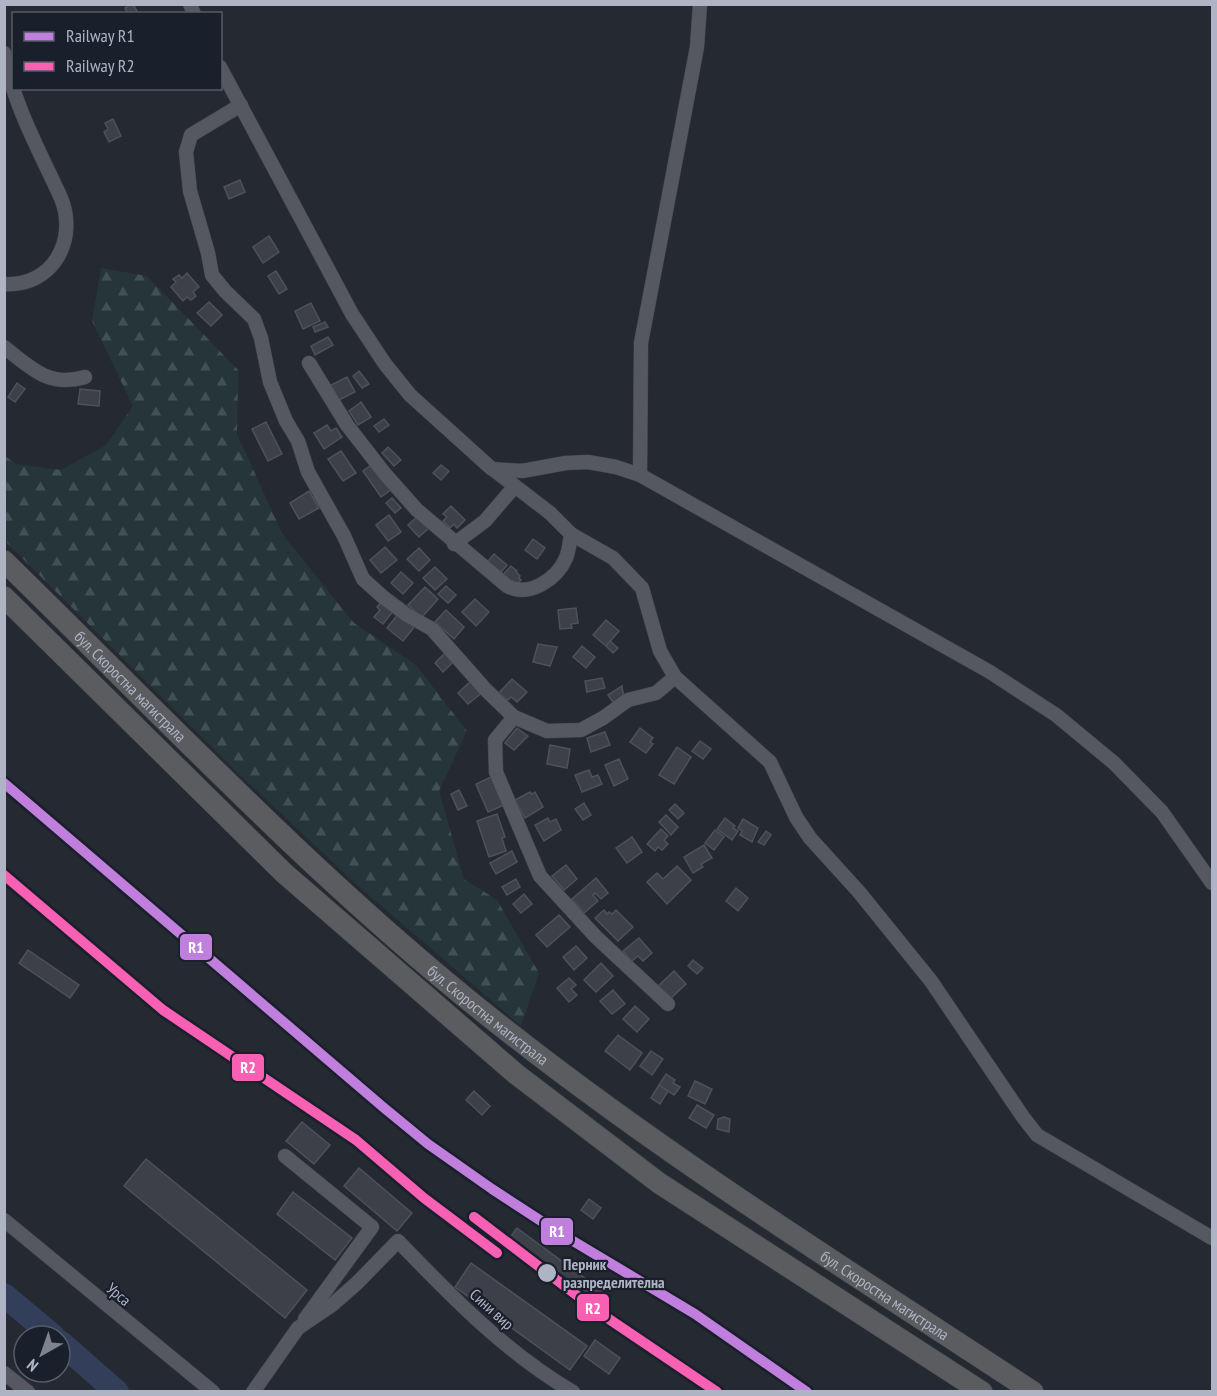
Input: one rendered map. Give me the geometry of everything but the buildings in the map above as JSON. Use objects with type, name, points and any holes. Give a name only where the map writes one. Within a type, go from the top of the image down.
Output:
[{"type":"highway","name":"бул. Скоростна магистрала","points":[[4,561],[319,870],[456,990],[670,1152],[1034,1392]]},
{"type":"highway","name":"бул. Скоростна магистрала","points":[[4,597],[284,873],[516,1074],[659,1183],[982,1392]]},
{"type":"street","points":[[640,475],[641,343],[697,47],[700,4]]},
{"type":"street","points":[[4,53],[12,84]]},
{"type":"street","points":[[222,71],[352,314],[385,363],[410,395],[492,469],[550,513],[571,534],[613,558],[642,588],[660,651],[675,677],[770,762],[796,817],[810,838],[859,892],[931,981],[1023,1118],[1037,1135],[1212,1238]]},
{"type":"street","points":[[4,284],[29,281],[48,270],[63,248],[68,222],[62,198],[14,90]]},
{"type":"street","points":[[241,105],[191,135],[186,152],[189,191],[208,253],[212,275],[254,319],[274,392],[286,422],[298,441],[308,471],[344,536],[363,579],[407,615],[432,629],[485,689],[514,717],[547,731],[581,730],[628,700],[656,693],[675,677]]},
{"type":"street","points":[[4,347],[34,370],[52,380],[70,382],[85,377]]},
{"type":"street","points":[[309,363],[347,425],[385,474],[417,510],[507,586],[515,591],[543,584],[556,573],[566,558],[571,534]]},
{"type":"street","points":[[492,469],[522,471],[566,463],[588,462],[616,467],[640,475],[990,672],[1056,715],[1114,763],[1162,812],[1211,877]]},
{"type":"street","points":[[454,543],[486,521],[515,486]]},
{"type":"street","points":[[514,717],[495,740],[496,772],[540,876],[596,936],[668,1005]]},
{"type":"street","points":[[253,1392],[372,1227],[285,1156]]},
{"type":"street","name":"Урса","points":[[4,1220],[213,1392]]},
{"type":"street","name":"Сини вир","points":[[298,1328],[332,1305],[398,1241],[444,1288],[510,1347],[554,1381],[573,1392]]},
{"type":"street","points":[[4,1373],[28,1392]]},
{"type":"green space","points":[[101,268],[147,276],[238,370],[237,434],[283,535],[354,623],[416,665],[467,731],[439,791],[464,879],[497,900],[539,973],[521,1026],[357,885],[242,777],[5,541],[5,456],[16,464],[61,470],[106,445],[133,406],[92,321]]},
{"type":"waterway","points":[[4,1295],[39,1324]]},
{"type":"waterway","points":[[72,1353],[117,1392]]},
{"type":"rail line","name":"R1","points":[[4,783],[428,1144],[558,1232],[695,1314],[807,1392]]},
{"type":"rail line","name":"R2","points":[[4,875],[163,1010],[356,1140],[424,1198],[497,1253]]},
{"type":"rail line","name":"R2","points":[[474,1217],[600,1313],[717,1392]]},
{"type":"place","name":"Перник разпределителна","points":[[547,1273]]}]
